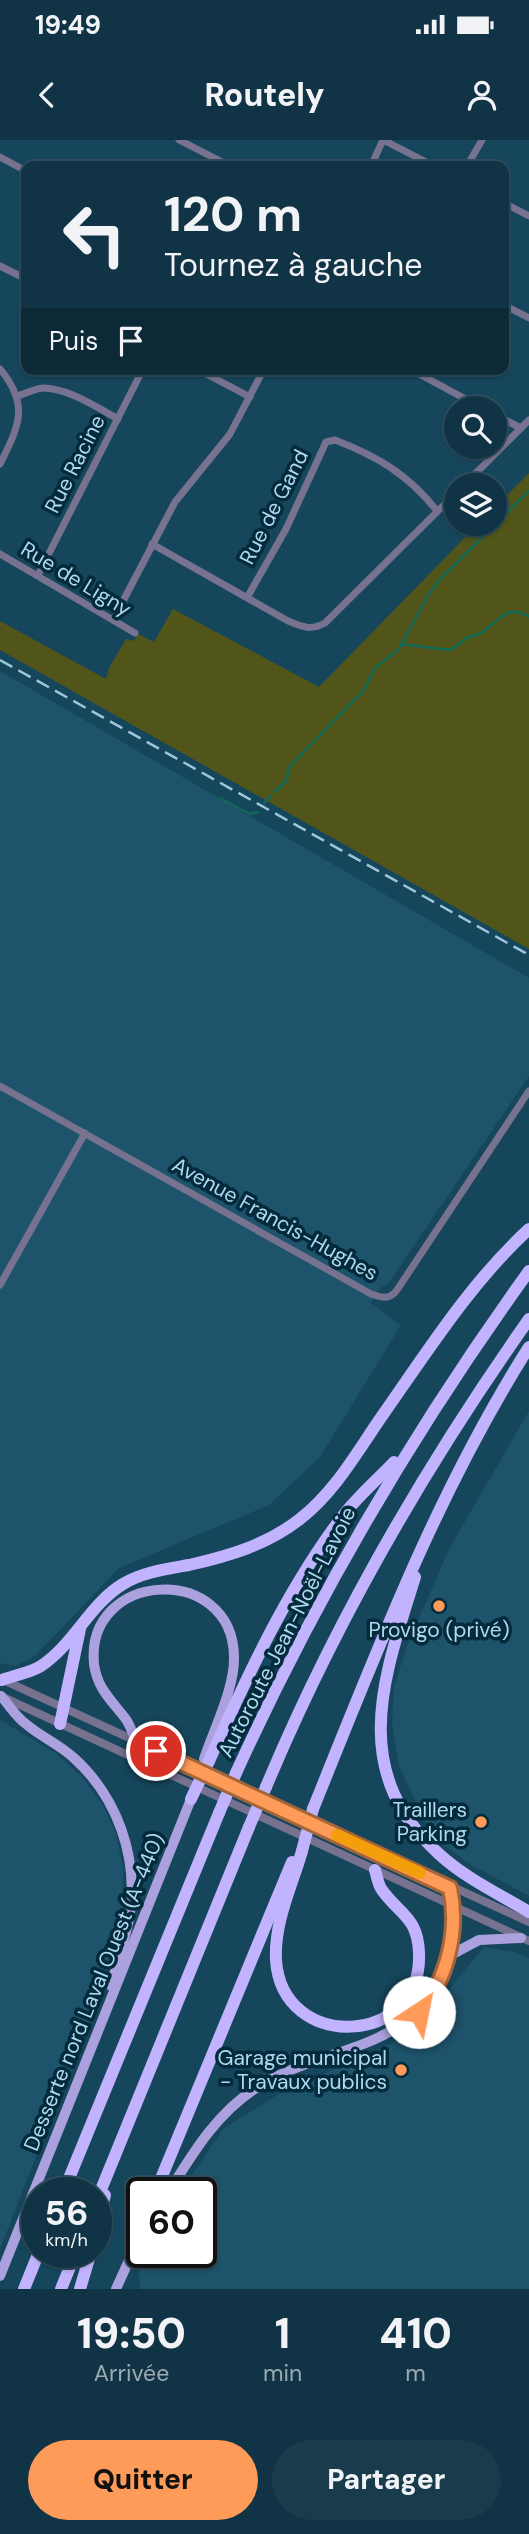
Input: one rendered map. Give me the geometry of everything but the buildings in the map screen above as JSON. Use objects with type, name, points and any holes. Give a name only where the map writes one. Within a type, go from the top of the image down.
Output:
[{"type":"highway","points":[[1,1680],[40,1667],[80,1628],[106,1597],[129,1581],[248,1549],[279,1534],[312,1509],[341,1476],[450,1322],[529,1229]]},
{"type":"highway","name":"Autoroute Jean-Noël-Lavoie","points":[[70,2177],[236,1773],[321,1600],[411,1444],[529,1271]]},
{"type":"highway","points":[[106,2177],[249,1826],[317,1676],[384,1548],[461,1421],[529,1319]]},
{"type":"highway","points":[[375,1870],[381,1889],[402,1909],[415,1932],[419,1953],[415,1981],[401,2004],[379,2021],[359,2028],[329,2025],[314,2019],[294,2004],[282,1985],[276,1967],[279,1924],[300,1849],[313,1809],[431,1523],[471,1445],[529,1347]]},
{"type":"highway","points":[[191,1799],[206,1760],[264,1644],[317,1555],[344,1515],[411,1444]]},
{"type":"highway","points":[[431,1523],[384,1682],[380,1722],[386,1765],[403,1808],[430,1845],[460,1870],[529,1912]]},
{"type":"highway","points":[[60,1724],[80,1628]]},
{"type":"highway","points":[[162,2177],[300,1849]]},
{"type":"highway","points":[[109,2177],[113,2160]]},
{"type":"highway","points":[[24,2289],[33,2268]]},
{"type":"highway","points":[[61,2289],[70,2268]]},
{"type":"highway","points":[[80,2289],[86,2268]]},
{"type":"main road","points":[[136,1742],[127,1719],[108,1699],[99,1684],[94,1661],[97,1637],[109,1615],[129,1598],[155,1589],[182,1591],[203,1600],[218,1614],[229,1632],[234,1652],[231,1679],[206,1760]]},
{"type":"main road","points":[[1,1696],[24,1723],[64,1749],[93,1777],[114,1812],[124,1838],[130,1865],[131,1905],[100,2029]]},
{"type":"main road","name":"Desserte nord Laval Ouest (A-440)","points":[[0,2276],[191,1799]]},
{"type":"main road","points":[[178,2177],[201,2140],[236,2103],[256,2088],[284,2073],[379,2038],[406,2023],[431,1996],[447,1957],[454,1907],[450,1888]]},
{"type":"main road","points":[[447,1957],[479,1940],[525,1939]]},
{"type":"main road","points":[[116,2289],[126,2265]]},
{"type":"street","points":[[179,140],[220,161]]},
{"type":"street","points":[[372,161],[383,140],[424,161]]},
{"type":"street","points":[[470,161],[482,140]]},
{"type":"street","points":[[0,157],[21,168]]},
{"type":"street","points":[[509,206],[529,216]]},
{"type":"street","points":[[0,266],[21,276]]},
{"type":"street","points":[[509,308],[529,318]]},
{"type":"street","points":[[0,369],[17,396],[20,410],[15,433],[0,464]]},
{"type":"street","name":"Rue Racine","points":[[38,575],[140,375]]},
{"type":"street","points":[[208,375],[250,397]]},
{"type":"street","points":[[113,620],[175,502],[230,434],[261,375]]},
{"type":"street","points":[[421,375],[460,396]]},
{"type":"street","points":[[17,396],[48,389],[74,396],[118,419]]},
{"type":"street","points":[[476,473],[526,425],[507,419]]},
{"type":"street","name":"Rue de Gand","points":[[248,596],[286,529],[326,442],[335,439],[372,454],[422,491],[437,511]]},
{"type":"street","points":[[152,544],[288,621],[306,629],[315,628],[325,623],[444,504]]},
{"type":"street","name":"Rue de Ligny","points":[[0,554],[135,633]]},
{"type":"street","name":"Avenue Francis-Hughes","points":[[0,1086],[372,1294],[387,1297],[401,1284],[529,1091]]},
{"type":"street","points":[[0,1285],[85,1133]]},
{"type":"street","points":[[1,1680],[529,1922]]},
{"type":"street","points":[[1,1696],[525,1939]]},
{"type":"shaded area","points":[[0,671],[529,978],[529,1076],[388,1284],[380,1288],[371,1303],[401,1325],[320,1457],[269,1505],[119,1568],[35,1656],[16,1666],[0,1663]]},
{"type":"shaded area","points":[[529,1411],[529,1896],[471,1865],[444,1845],[426,1824],[399,1766],[392,1723],[394,1687],[407,1646],[448,1551]]},
{"type":"shaded area","points":[[0,1720],[57,1754],[81,1776],[103,1805],[116,1834],[123,1868],[123,1907],[119,1936],[28,2177],[21,2177],[21,2195],[0,2249]]},
{"type":"shaded area","points":[[484,1947],[515,1952],[529,1958],[529,2289],[141,2289],[140,2268],[217,2268],[217,2177],[191,2177],[223,2129],[279,2094],[413,2033]]},
{"type":"green space","points":[[529,473],[529,949],[0,650],[0,621],[106,679],[109,668],[126,639],[134,641],[138,634],[154,642],[173,609],[319,687],[466,536],[507,536],[507,495]]},
{"type":"waterway","points":[[274,792],[287,780],[288,768],[364,690],[375,668],[399,649],[430,592],[444,575],[529,491]]},
{"type":"waterway","points":[[400,644],[450,650],[466,638],[481,633],[505,614],[516,612],[529,617]]},
{"type":"waterway","points":[[264,803],[271,796]]},
{"type":"waterway","points":[[220,798],[250,814],[258,812]]},
{"type":"railway","points":[[0,660],[529,955]]},
{"type":"slow traffic","points":[[337,1835],[420,1873]]},
{"type":"place","name":"Provigo (privé)","points":[[439,1606]]},
{"type":"place","name":"Traillers Parking","points":[[481,1822]]},
{"type":"place","name":"Garage municipal - Travaux publics","points":[[401,2070]]},
{"type":"route","points":[[156,1751],[450,1888],[455,1916],[447,1957],[435,1989],[419,2012]]}]
